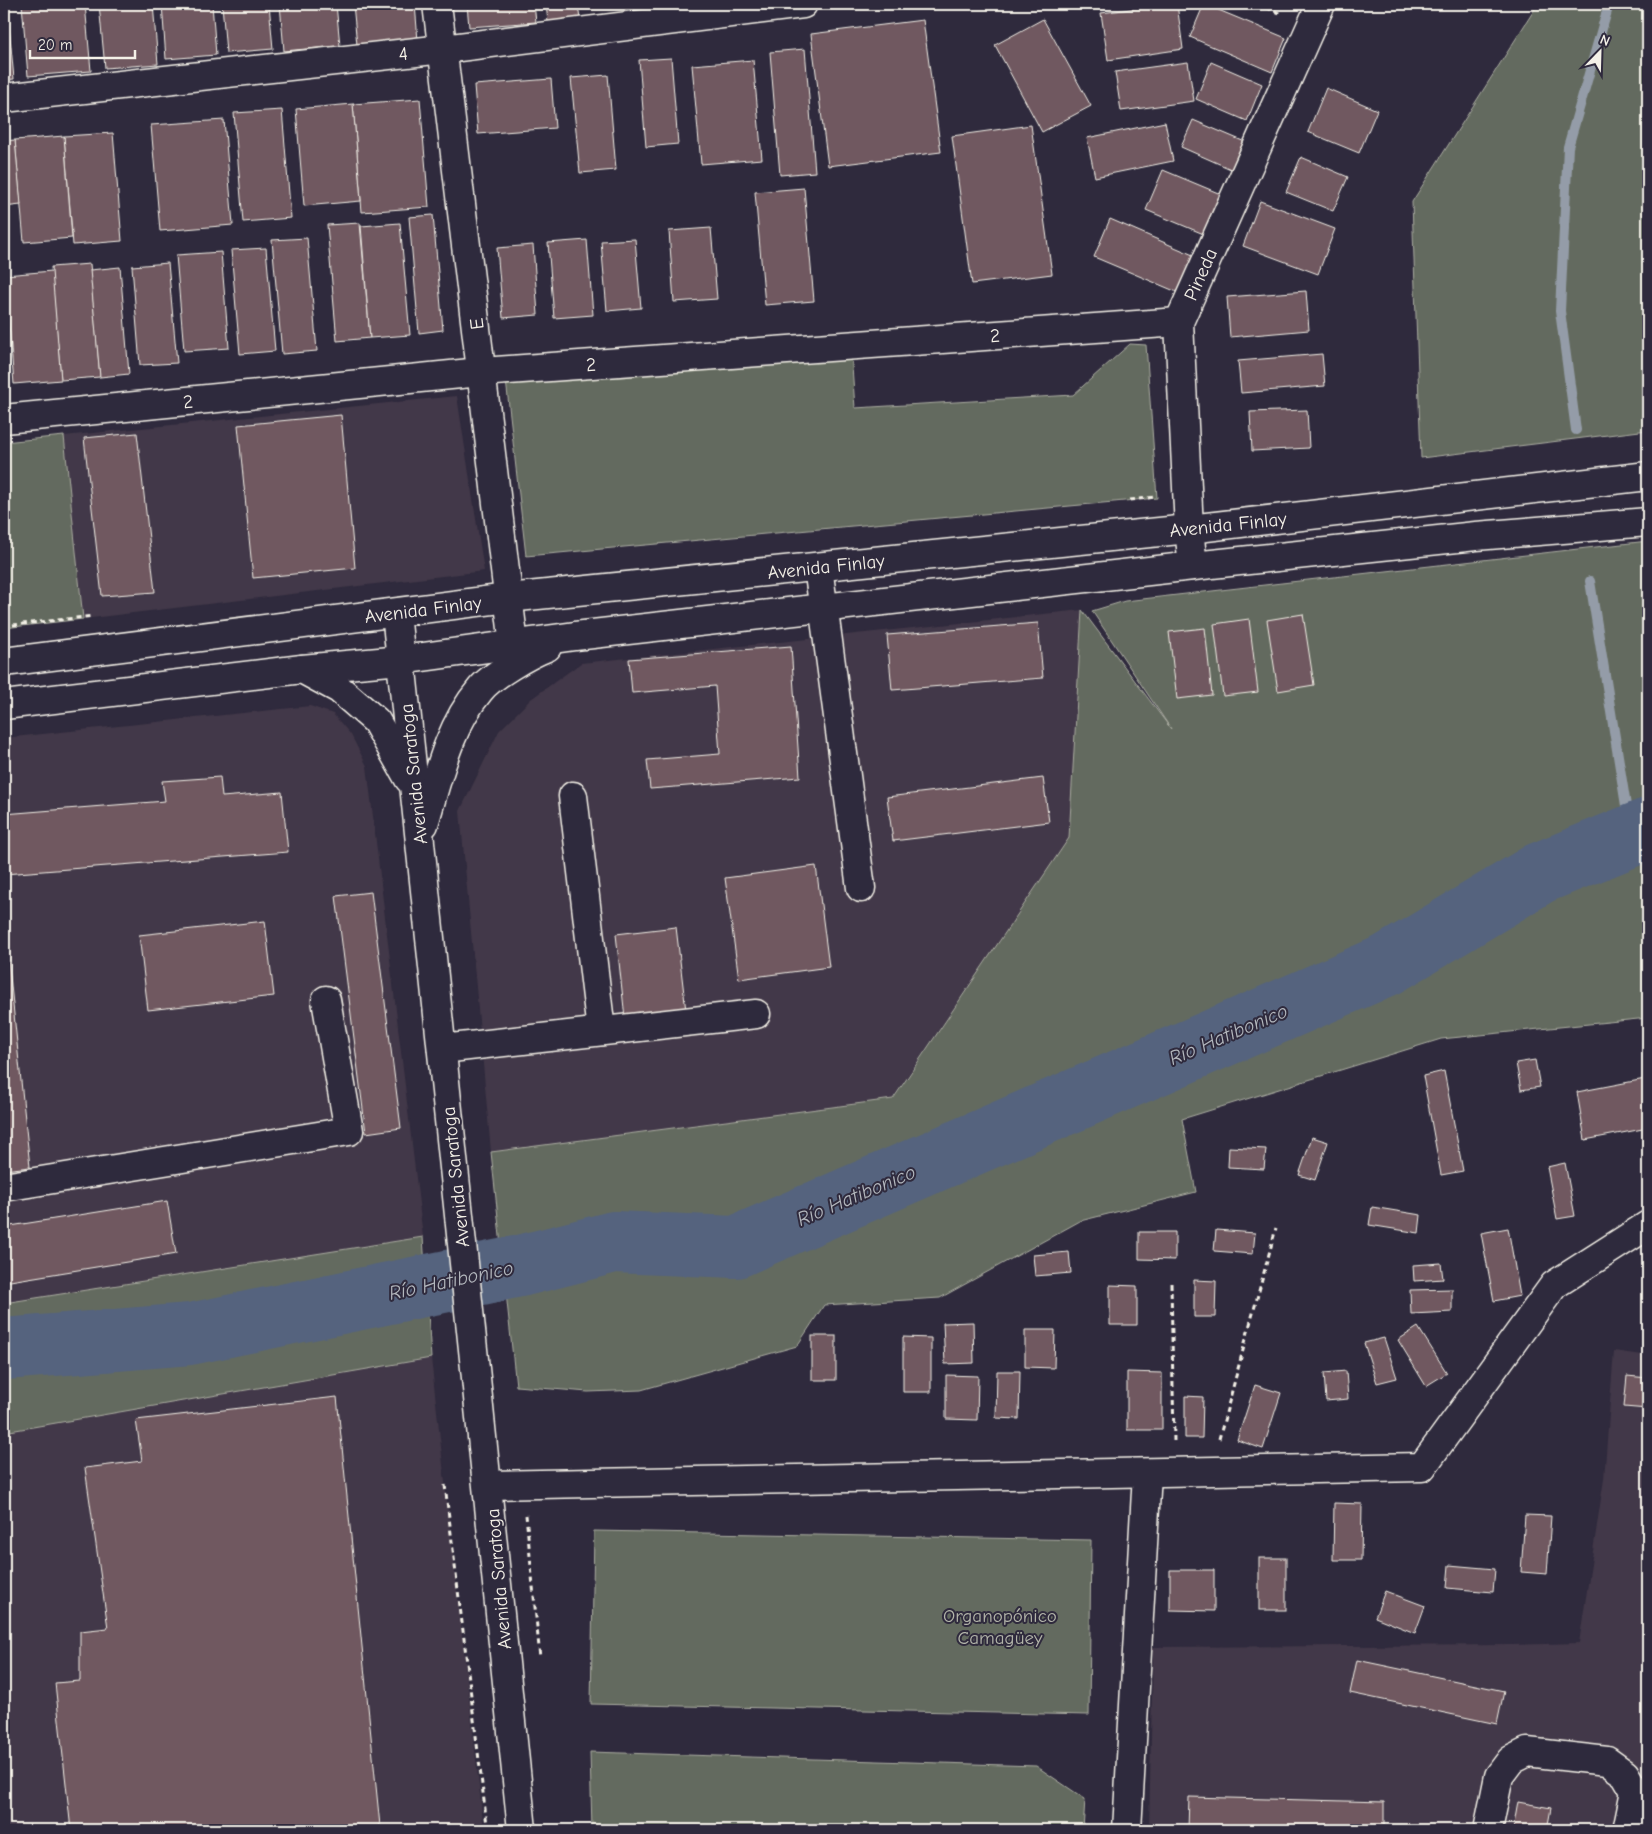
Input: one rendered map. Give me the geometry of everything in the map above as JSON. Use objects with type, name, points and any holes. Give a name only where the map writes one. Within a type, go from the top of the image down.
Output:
[{"type":"main road","name":"E","points":[[437,4],[514,645]]},
{"type":"main road","name":"4","points":[[4,98],[443,49],[802,4]]},
{"type":"main road","name":"Pineda","points":[[1193,566],[1189,529],[1179,322],[1321,4]]},
{"type":"main road","name":"2","points":[[4,419],[481,372],[1179,322]]},
{"type":"main road","name":"Avenida Finlay","points":[[4,662],[508,598],[1189,529],[1648,476]]},
{"type":"main road","name":"Avenida Finlay","points":[[4,705],[302,669],[401,660],[575,636],[1193,566],[1476,536],[1648,522]]},
{"type":"main road","points":[[818,567],[861,888]]},
{"type":"main road","name":"Avenida Saratoga","points":[[396,613],[489,1485],[522,1830]]},
{"type":"main road","points":[[420,837],[448,742],[480,689],[529,654],[575,636]]},
{"type":"main road","points":[[302,669],[339,688],[376,721],[415,789]]},
{"type":"main road","points":[[573,796],[600,1031]]},
{"type":"main road","points":[[4,1188],[349,1131],[326,1000]]},
{"type":"main road","points":[[442,1049],[756,1014]]},
{"type":"main road","points":[[489,1485],[1422,1467],[1554,1285],[1648,1225]]},
{"type":"main road","points":[[1127,1830],[1147,1472]]},
{"type":"main road","points":[[1488,1830],[1499,1776],[1511,1760],[1527,1752],[1607,1761],[1626,1774],[1635,1791],[1628,1830]]},
{"type":"path","points":[[1211,1472],[1276,1228]]},
{"type":"path","points":[[1171,1283],[1175,1472]]},
{"type":"path","points":[[445,1485],[487,1830]]},
{"type":"shaded area","points":[[457,396],[484,571],[83,619],[64,436]]},
{"type":"shaded area","points":[[1082,610],[1069,838],[892,1099],[491,1152],[460,811],[499,731],[531,699],[581,663]]},
{"type":"shaded area","points":[[310,706],[333,714],[351,735],[367,766],[423,1237],[4,1303],[4,738]]},
{"type":"shaded area","points":[[1614,1351],[1648,1356],[1648,1830],[1149,1830],[1153,1647],[1579,1643],[1604,1479]]},
{"type":"shaded area","points":[[431,1358],[484,1830],[4,1830],[4,1432]]},
{"type":"green space","points":[[1538,4],[1648,4],[1648,430],[1421,458],[1412,202]]},
{"type":"green space","points":[[1130,344],[1146,345],[1157,498],[526,556],[506,380],[851,352],[855,408],[1073,395]]},
{"type":"green space","points":[[64,436],[83,619],[4,628],[4,442]]},
{"type":"green space","points":[[1648,541],[1648,1018],[1441,1039],[1182,1119],[1196,1192],[1080,1221],[940,1298],[824,1305],[797,1346],[641,1390],[588,1392],[516,1386],[491,1152],[893,1099],[1069,838],[1082,610],[1171,729],[1092,611],[1125,601]]},
{"type":"green space","points":[[423,1237],[431,1358],[4,1432],[4,1303]]},
{"type":"green space","name":"Organopónico Camagüey","points":[[594,1531],[1091,1540],[1089,1715],[591,1704]]},
{"type":"green space","points":[[590,1752],[1036,1766],[1085,1799],[1083,1830],[592,1830]]},
{"type":"building","points":[[4,4],[7,4],[14,79],[4,80]]},
{"type":"building","points":[[22,4],[85,4],[91,71],[28,76]]},
{"type":"building","points":[[99,4],[153,4],[158,64],[105,68]]},
{"type":"building","points":[[162,4],[212,4],[216,55],[166,59]]},
{"type":"building","points":[[222,4],[269,4],[273,49],[226,53]]},
{"type":"building","points":[[280,4],[336,4],[340,46],[284,51]]},
{"type":"building","points":[[353,4],[415,4],[418,41],[357,45]]},
{"type":"building","points":[[467,4],[534,4],[536,22],[469,27]]},
{"type":"building","points":[[546,4],[578,4],[580,20],[548,22]]},
{"type":"building","points":[[589,4],[624,4],[589,7]]},
{"type":"building","points":[[1177,4],[1183,49],[1108,60],[1101,13]]},
{"type":"building","points":[[1204,4],[1286,38],[1272,72],[1190,37]]},
{"type":"building","points":[[1043,19],[1091,106],[1042,132],[995,45]]},
{"type":"building","points":[[923,20],[941,152],[828,166],[811,34]]},
{"type":"building","points":[[805,49],[815,172],[780,175],[770,52]]},
{"type":"building","points":[[671,58],[678,144],[646,147],[639,60]]},
{"type":"building","points":[[753,60],[762,159],[701,164],[692,65]]},
{"type":"building","points":[[1188,62],[1194,101],[1121,111],[1115,72]]},
{"type":"building","points":[[1211,62],[1262,84],[1247,121],[1196,99]]},
{"type":"building","points":[[608,75],[616,170],[580,173],[571,78]]},
{"type":"building","points":[[551,79],[555,128],[478,134],[474,85]]},
{"type":"building","points":[[1326,88],[1377,110],[1359,153],[1308,132]]},
{"type":"building","points":[[420,99],[429,207],[362,212],[353,104]]},
{"type":"building","points":[[353,104],[361,201],[304,206],[296,109]]},
{"type":"building","points":[[282,110],[291,218],[243,222],[234,113]]},
{"type":"building","points":[[224,120],[233,225],[160,231],[151,125]]},
{"type":"building","points":[[1193,120],[1245,142],[1233,170],[1181,147]]},
{"type":"building","points":[[1165,122],[1173,161],[1095,177],[1087,138]]},
{"type":"building","points":[[1031,125],[1052,274],[972,284],[952,136]]},
{"type":"building","points":[[113,133],[122,241],[73,245],[64,136]]},
{"type":"building","points":[[64,136],[72,238],[24,242],[15,140]]},
{"type":"building","points":[[15,140],[21,205],[4,207],[4,141]]},
{"type":"building","points":[[1301,157],[1348,177],[1333,211],[1286,192]]},
{"type":"building","points":[[1163,170],[1223,195],[1206,235],[1146,210]]},
{"type":"building","points":[[804,188],[814,301],[765,305],[755,192]]},
{"type":"building","points":[[1260,201],[1335,229],[1318,274],[1243,246]]},
{"type":"building","points":[[433,215],[443,330],[419,333],[409,217]]},
{"type":"building","points":[[1110,219],[1193,255],[1177,292],[1094,257]]},
{"type":"building","points":[[360,223],[370,338],[337,341],[327,225]]},
{"type":"building","points":[[400,223],[410,335],[370,338],[361,226]]},
{"type":"building","points":[[711,228],[717,299],[674,302],[669,231]]},
{"type":"building","points":[[307,238],[317,351],[282,354],[272,240]]},
{"type":"building","points":[[635,239],[641,308],[607,311],[601,241]]},
{"type":"building","points":[[587,240],[593,315],[554,318],[548,243]]},
{"type":"building","points":[[533,245],[538,315],[503,318],[497,248]]},
{"type":"building","points":[[266,248],[275,351],[240,354],[231,250]]},
{"type":"building","points":[[221,252],[229,348],[184,351],[176,255]]},
{"type":"building","points":[[168,263],[177,363],[140,365],[132,266]]},
{"type":"building","points":[[90,264],[100,377],[61,380],[51,267]]},
{"type":"building","points":[[120,267],[129,374],[100,377],[90,270]]},
{"type":"building","points":[[52,271],[61,380],[14,384],[5,275]]},
{"type":"building","points":[[1306,291],[1309,330],[1230,337],[1227,297]]},
{"type":"building","points":[[1322,354],[1325,386],[1241,393],[1238,361]]},
{"type":"building","points":[[1307,410],[1309,448],[1252,451],[1250,412]]},
{"type":"building","points":[[341,415],[355,568],[253,578],[238,425]]},
{"type":"building","points":[[137,433],[155,592],[102,596],[84,438]]},
{"type":"building","points":[[1303,614],[1314,685],[1278,691],[1267,620]]},
{"type":"building","points":[[1249,619],[1258,692],[1223,696],[1214,624]]},
{"type":"building","points":[[1038,623],[1043,678],[892,690],[887,635]]},
{"type":"building","points":[[1205,628],[1212,695],[1177,699],[1169,632]]},
{"type":"building","points":[[791,646],[800,777],[650,789],[647,760],[720,754],[715,686],[632,693],[629,659]]},
{"type":"building","points":[[220,777],[222,797],[282,792],[288,852],[4,874],[4,814],[165,801],[162,781]]},
{"type":"building","points":[[1043,778],[1049,822],[893,841],[887,797]]},
{"type":"building","points":[[816,866],[829,967],[739,979],[725,878]]},
{"type":"building","points":[[371,892],[401,1128],[366,1133],[336,896]]},
{"type":"building","points":[[265,921],[274,996],[148,1010],[139,935]]},
{"type":"building","points":[[676,927],[686,1011],[625,1018],[616,934]]},
{"type":"building","points":[[4,957],[8,957],[30,1167],[4,1170]]},
{"type":"building","points":[[1535,1060],[1540,1087],[1521,1090],[1516,1063]]},
{"type":"building","points":[[1444,1071],[1463,1171],[1441,1175],[1423,1076]]},
{"type":"building","points":[[1645,1079],[1648,1095],[1648,1128],[1585,1140],[1577,1092]]},
{"type":"building","points":[[1312,1137],[1328,1142],[1315,1180],[1299,1175]]},
{"type":"building","points":[[1229,1147],[1266,1149],[1264,1169],[1228,1167]]},
{"type":"building","points":[[1565,1163],[1575,1216],[1557,1219],[1547,1167]]},
{"type":"building","points":[[167,1201],[176,1254],[4,1282],[4,1227]]},
{"type":"building","points":[[1372,1207],[1421,1215],[1419,1233],[1369,1225]]},
{"type":"building","points":[[1508,1228],[1520,1296],[1494,1301],[1481,1233]]},
{"type":"building","points":[[1216,1230],[1255,1233],[1253,1254],[1214,1251]]},
{"type":"building","points":[[1139,1232],[1175,1232],[1175,1260],[1139,1259]]},
{"type":"building","points":[[1069,1252],[1071,1273],[1035,1276],[1033,1255]]},
{"type":"building","points":[[1441,1263],[1443,1279],[1414,1281],[1413,1265]]},
{"type":"building","points":[[1194,1280],[1216,1281],[1215,1317],[1194,1317]]},
{"type":"building","points":[[1110,1285],[1137,1286],[1137,1325],[1110,1325]]},
{"type":"building","points":[[1452,1289],[1452,1312],[1411,1314],[1410,1290]]},
{"type":"building","points":[[973,1322],[974,1363],[945,1364],[943,1323]]},
{"type":"building","points":[[1418,1327],[1447,1373],[1426,1386],[1398,1340]]},
{"type":"building","points":[[1025,1330],[1055,1330],[1054,1368],[1025,1367]]},
{"type":"building","points":[[812,1336],[836,1336],[836,1380],[812,1380]]},
{"type":"building","points":[[903,1337],[931,1338],[931,1392],[903,1392]]},
{"type":"building","points":[[1384,1338],[1397,1378],[1377,1383],[1364,1343]]},
{"type":"building","points":[[997,1371],[1020,1371],[1019,1419],[996,1418]]},
{"type":"building","points":[[1346,1371],[1348,1399],[1326,1401],[1324,1373]]},
{"type":"building","points":[[1127,1372],[1162,1373],[1162,1430],[1127,1430]]},
{"type":"building","points":[[946,1375],[978,1376],[977,1420],[946,1419]]},
{"type":"building","points":[[1627,1376],[1648,1378],[1648,1409],[1624,1407]]},
{"type":"building","points":[[1255,1385],[1281,1393],[1263,1449],[1237,1440]]},
{"type":"building","points":[[1185,1396],[1203,1397],[1202,1438],[1185,1438]]},
{"type":"building","points":[[337,1397],[380,1826],[329,1830],[71,1830],[55,1683],[80,1681],[80,1631],[108,1628],[85,1468],[142,1461],[136,1420]]},
{"type":"building","points":[[1334,1503],[1362,1504],[1361,1560],[1333,1560]]},
{"type":"building","points":[[1525,1515],[1551,1516],[1547,1574],[1521,1572]]},
{"type":"building","points":[[1259,1558],[1286,1558],[1286,1610],[1259,1610]]},
{"type":"building","points":[[1449,1565],[1495,1569],[1493,1592],[1447,1588]]},
{"type":"building","points":[[1170,1570],[1214,1570],[1214,1611],[1170,1610]]},
{"type":"building","points":[[1385,1591],[1425,1606],[1415,1633],[1375,1617]]},
{"type":"building","points":[[1357,1660],[1504,1691],[1497,1724],[1350,1693]]},
{"type":"building","points":[[1189,1797],[1384,1802],[1384,1830],[1188,1830]]},
{"type":"building","points":[[1518,1802],[1551,1808],[1547,1830],[1513,1830]]},
{"type":"waterway","points":[[1576,430],[1560,311],[1568,147],[1609,4]]},
{"type":"waterway","points":[[1590,581],[1631,837]]},
{"type":"waterway","name":"Río Hatibonico","points":[[4,1349],[190,1334],[520,1266],[614,1242],[736,1247],[1387,965],[1540,873],[1648,829]]}]
